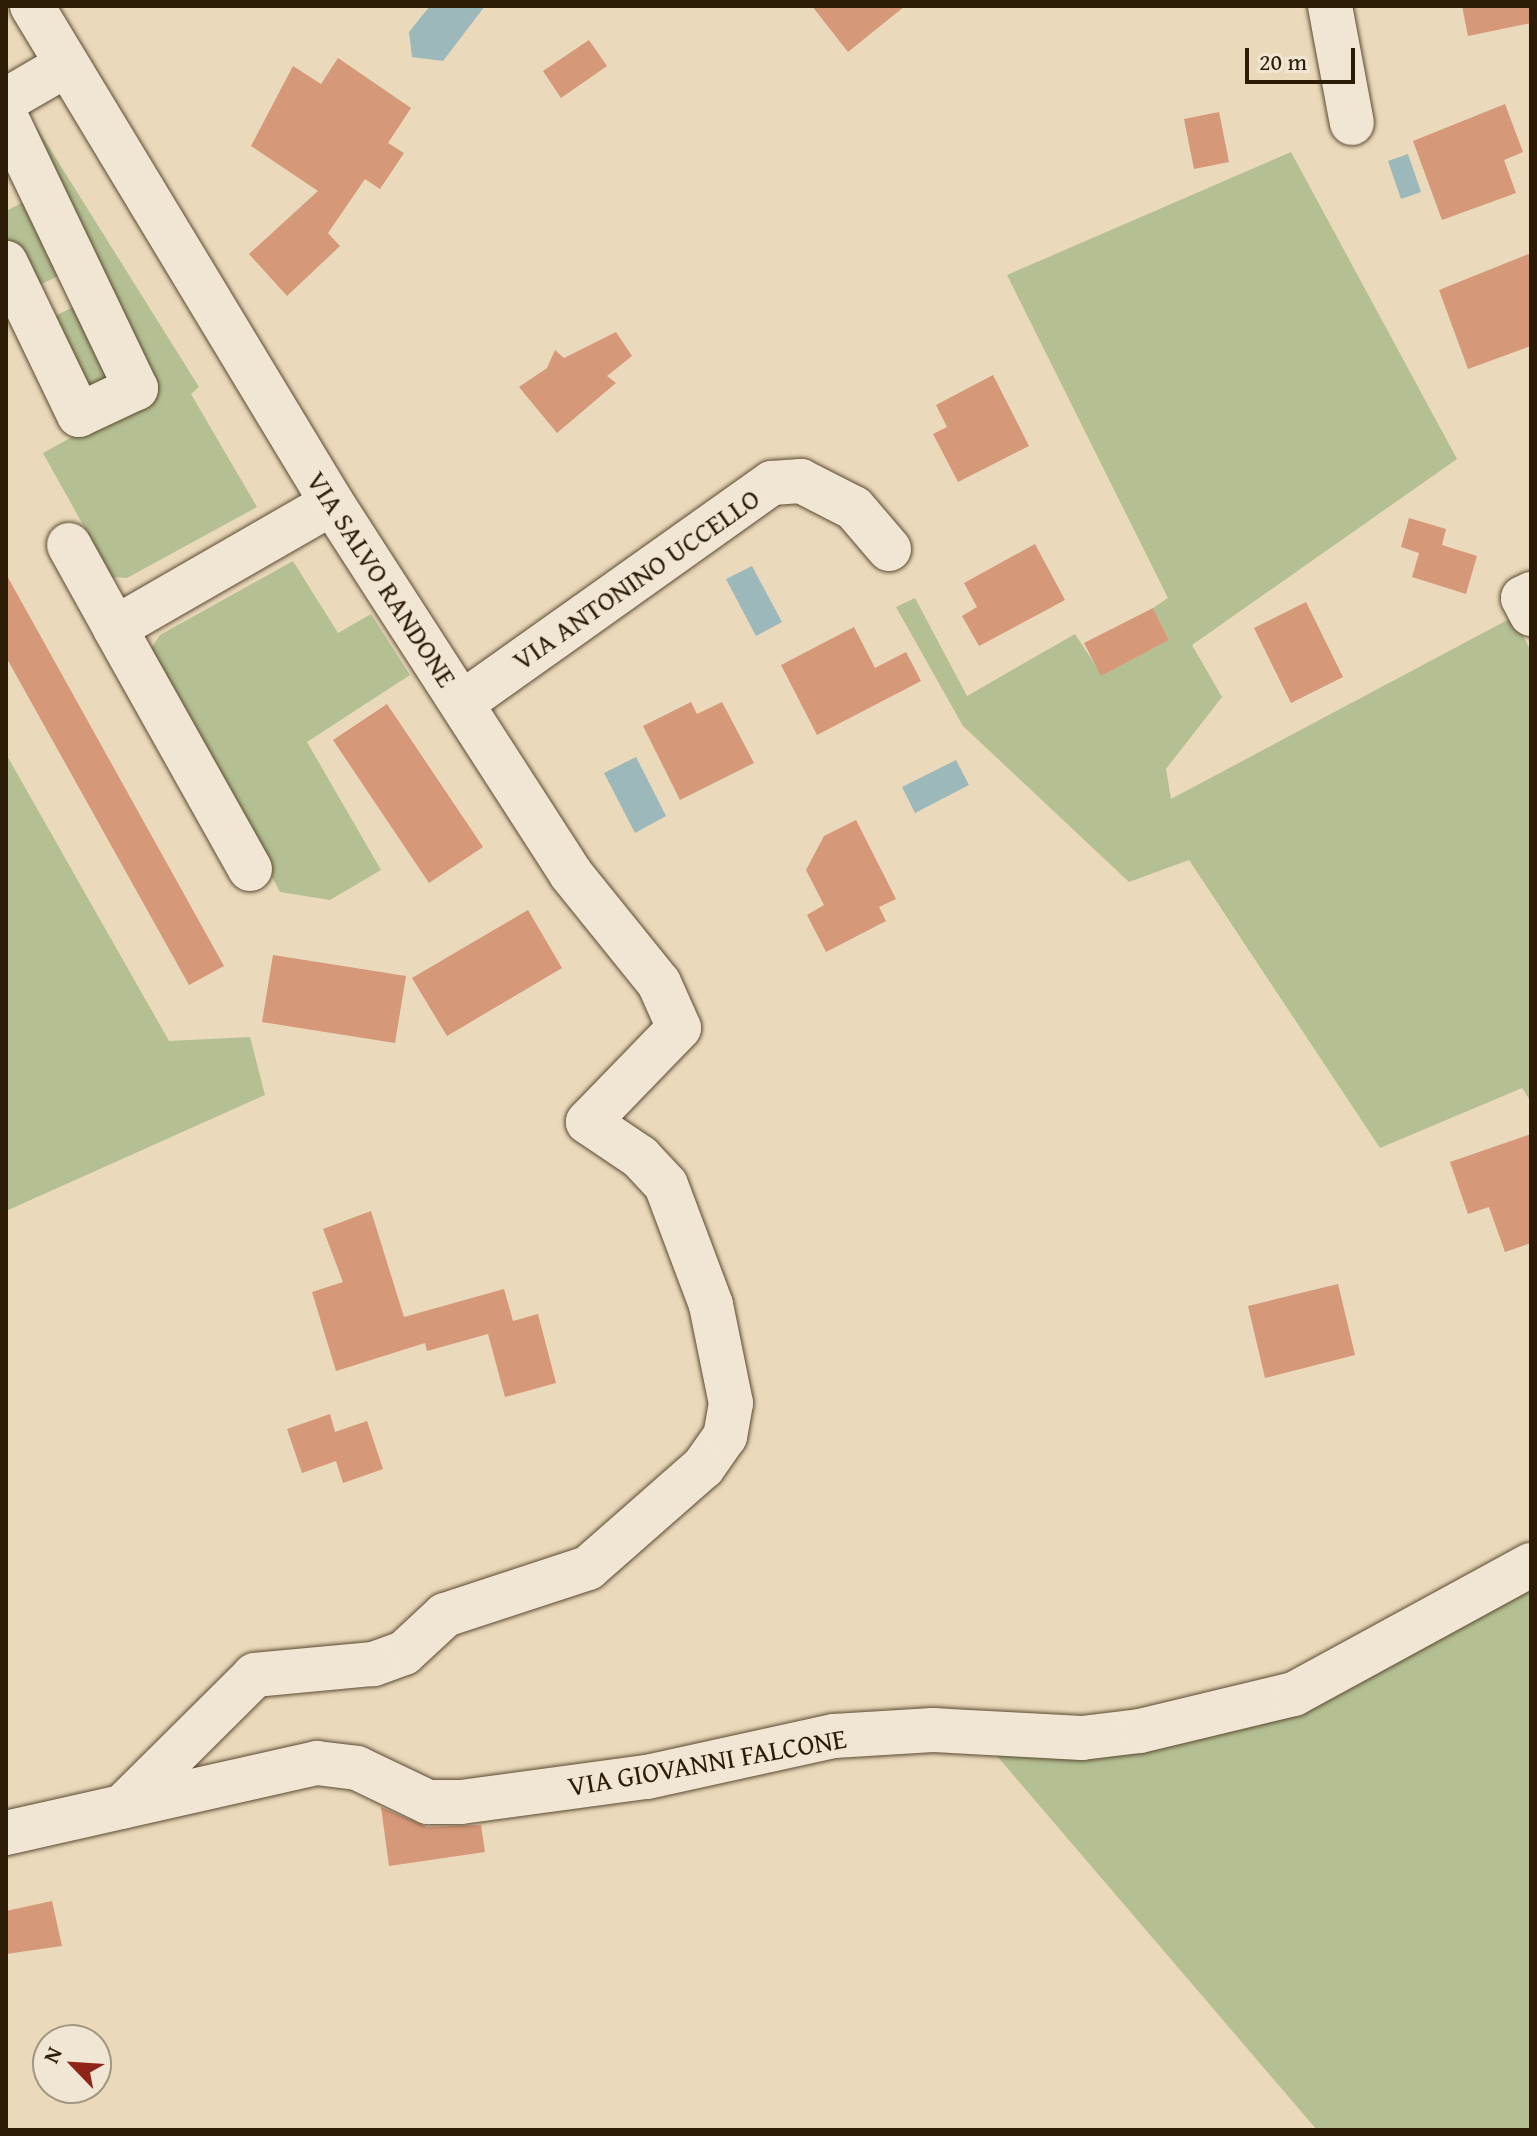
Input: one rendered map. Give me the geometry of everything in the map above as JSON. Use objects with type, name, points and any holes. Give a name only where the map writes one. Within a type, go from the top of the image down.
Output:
[{"type":"street","name":"VIA SALVO RANDONE","points":[[32,6],[63,67],[332,503],[571,874],[659,983],[679,1028],[588,1122],[640,1157],[666,1185],[711,1305],[731,1403],[725,1436],[703,1467],[588,1568],[445,1615],[404,1653],[373,1664],[255,1675],[122,1807]]},
{"type":"street","points":[[1330,6],[1352,123]]},
{"type":"street","points":[[6,100],[63,67]]},
{"type":"street","points":[[6,117],[21,186],[86,283],[136,388],[79,415],[6,263]]},
{"type":"street","points":[[29,311],[86,283]]},
{"type":"street","name":"VIA ANTONINO UCCELLO","points":[[462,703],[772,483],[801,481],[854,508],[889,549]]},
{"type":"street","points":[[115,628],[332,503]]},
{"type":"street","points":[[69,545],[250,869]]},
{"type":"street","points":[[1531,594],[1523,598],[1531,614]]},
{"type":"street","name":"VIA GIOVANNI FALCONE","points":[[6,1833],[317,1763],[357,1768],[428,1802],[461,1802],[647,1777],[834,1736],[933,1730],[1082,1738],[1140,1731],[1294,1694],[1531,1565]]},
{"type":"green space","points":[[37,128],[199,387],[191,394],[257,507],[127,578],[112,577],[43,453],[154,392],[31,134]]},
{"type":"green space","points":[[1291,152],[1457,459],[1192,645],[1222,697],[1166,769],[1171,799],[1513,617],[1531,651],[1531,1102],[1522,1088],[1380,1148],[1189,860],[1129,882],[963,726],[896,607],[915,598],[967,696],[1075,634],[1102,675],[1169,640],[1153,608],[1168,598],[1007,275]]},
{"type":"green space","points":[[31,198],[66,272],[32,289],[6,235],[6,211]]},
{"type":"green space","points":[[81,303],[118,378],[85,395],[47,320]]},
{"type":"green space","points":[[293,561],[338,633],[371,614],[410,675],[307,742],[381,870],[330,900],[280,892],[150,650],[160,635]]},
{"type":"green space","points":[[6,754],[169,1041],[250,1037],[265,1095],[6,1211]]},
{"type":"green space","points":[[1531,1580],[1531,2130],[1317,2130],[985,1742],[1162,1742]]},
{"type":"water","points":[[430,6],[485,6],[443,61],[412,57],[409,32]]},
{"type":"water","points":[[1408,154],[1421,192],[1401,199],[1388,161]]},
{"type":"water","points":[[752,566],[782,622],[756,636],[726,579]]},
{"type":"water","points":[[636,757],[666,816],[635,833],[604,773]]},
{"type":"water","points":[[956,760],[969,785],[915,813],[902,787]]},
{"type":"building","points":[[812,6],[905,6],[848,52]]},
{"type":"building","points":[[1462,6],[1531,6],[1531,23],[1468,36]]},
{"type":"building","points":[[589,40],[607,66],[561,98],[543,71]]},
{"type":"building","points":[[338,58],[411,108],[388,143],[404,153],[380,189],[365,179],[328,233],[340,246],[287,296],[249,254],[318,191],[251,146],[293,66],[321,84]]},
{"type":"building","points":[[1505,104],[1523,152],[1504,160],[1516,193],[1442,220],[1413,141]]},
{"type":"building","points":[[1219,112],[1229,162],[1194,169],[1184,119]]},
{"type":"building","points":[[1531,253],[1531,346],[1468,369],[1439,290]]},
{"type":"building","points":[[616,332],[632,356],[607,376],[616,383],[557,433],[519,387],[547,368],[555,350],[564,358]]},
{"type":"building","points":[[993,375],[1029,446],[958,482],[933,434],[947,427],[936,405]]},
{"type":"building","points":[[1409,518],[1446,529],[1442,545],[1477,556],[1466,594],[1412,577],[1419,553],[1401,547]]},
{"type":"building","points":[[1035,544],[1065,600],[979,646],[962,616],[977,607],[964,583]]},
{"type":"building","points":[[6,574],[224,966],[189,985],[6,657]]},
{"type":"building","points":[[1306,602],[1343,677],[1291,703],[1254,628]]},
{"type":"building","points":[[1153,608],[1169,640],[1101,676],[1084,643]]},
{"type":"building","points":[[854,627],[875,668],[906,652],[921,681],[817,735],[781,665]]},
{"type":"building","points":[[691,702],[697,714],[722,702],[754,763],[680,800],[643,726]]},
{"type":"building","points":[[387,704],[483,847],[429,883],[333,740]]},
{"type":"building","points":[[856,820],[896,899],[879,907],[886,921],[826,952],[807,915],[824,905],[806,870],[824,836]]},
{"type":"building","points":[[528,910],[562,968],[447,1036],[412,978]]},
{"type":"building","points":[[273,955],[406,976],[395,1043],[262,1022]]},
{"type":"building","points":[[1531,1134],[1531,1243],[1505,1252],[1489,1207],[1468,1214],[1450,1162]]},
{"type":"building","points":[[371,1211],[404,1317],[504,1289],[513,1321],[538,1314],[556,1383],[505,1397],[488,1334],[427,1351],[425,1343],[336,1371],[312,1292],[343,1282],[323,1229]]},
{"type":"building","points":[[1338,1284],[1355,1355],[1265,1378],[1248,1306]]},
{"type":"building","points":[[330,1414],[335,1432],[367,1421],[383,1469],[343,1483],[336,1461],[302,1473],[287,1429]]},
{"type":"building","points":[[381,1807],[427,1827],[481,1825],[485,1852],[389,1866]]},
{"type":"building","points":[[52,1901],[62,1946],[6,1954],[6,1911]]}]
